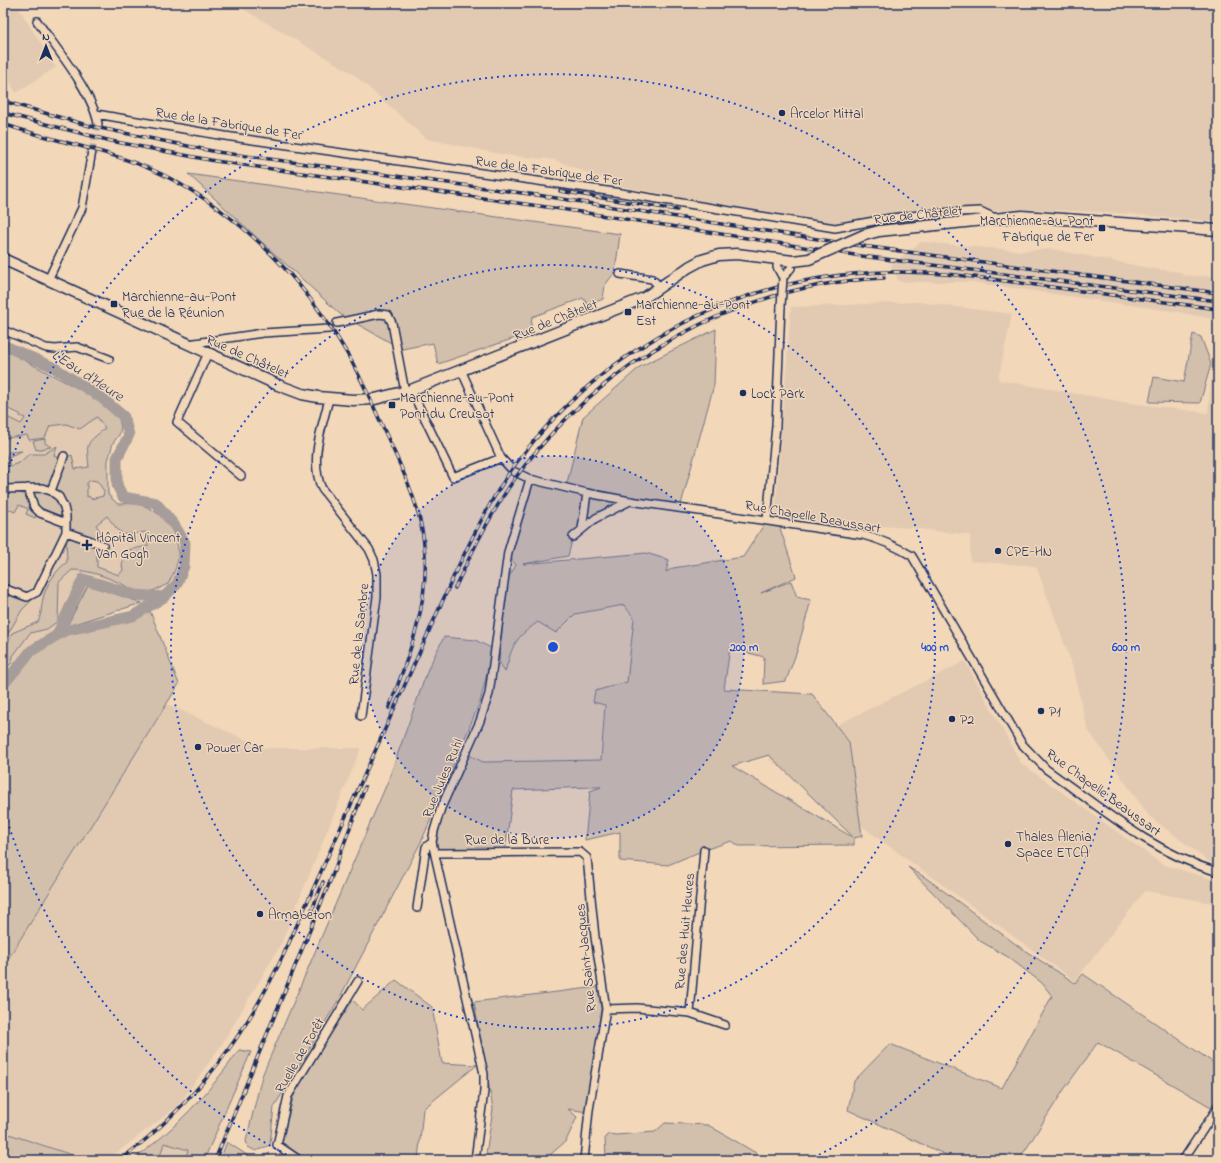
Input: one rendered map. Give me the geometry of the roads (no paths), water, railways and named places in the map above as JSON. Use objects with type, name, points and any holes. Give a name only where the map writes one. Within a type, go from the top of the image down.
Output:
[{"type":"main road","name":"Rue de Châtelet","points":[[3,259],[278,385],[302,394],[329,399],[375,399],[408,391],[462,372],[644,298],[689,267],[702,260],[719,255],[737,254],[793,261],[809,259],[864,234],[878,231],[1022,216],[1218,230]]},
{"type":"street","points":[[37,22],[79,82],[96,114],[98,124]]},
{"type":"street","name":"Rue de la Fabrique de Fer","points":[[96,114],[225,136],[621,193],[835,228],[891,218],[939,213],[980,211],[997,219]]},
{"type":"street","points":[[48,280],[82,208],[92,151]]},
{"type":"street","points":[[767,520],[776,426],[783,278],[777,267],[778,259]]},
{"type":"street","points":[[783,278],[791,268],[793,261]]},
{"type":"street","points":[[620,274],[652,279],[660,287]]},
{"type":"street","points":[[337,323],[379,314],[388,315],[392,323],[408,391],[453,477],[501,458]]},
{"type":"street","points":[[188,344],[263,333],[329,329]]},
{"type":"street","points":[[3,330],[46,348],[55,349],[77,347],[109,359]]},
{"type":"street","points":[[208,353],[177,422],[241,476]]},
{"type":"street","name":"Rue Chapelle Beaussart","points":[[462,372],[501,458],[513,471],[530,479],[587,493],[630,501],[863,535],[899,547],[912,556],[1022,744],[1033,757],[1046,769],[1156,846],[1180,859],[1218,872]]},
{"type":"street","name":"Rue de la Sambre","points":[[329,399],[317,454],[317,474],[322,489],[369,549],[374,560],[377,574],[377,597],[361,716]]},
{"type":"street","points":[[51,491],[64,456]]},
{"type":"street","name":"Rue Jules Ruhl","points":[[475,1160],[484,1092],[484,1074],[432,842],[441,808],[480,721],[489,694],[508,552],[530,479]]},
{"type":"street","points":[[28,488],[34,507],[40,513],[66,523]]},
{"type":"street","points":[[3,489],[42,488],[51,491],[59,497],[64,507],[66,523],[66,532],[37,592],[27,597],[3,588]]},
{"type":"street","points":[[582,529],[587,493]]},
{"type":"street","points":[[573,537],[596,518],[630,501]]},
{"type":"street","points":[[66,532],[103,545]]},
{"type":"street","points":[[417,908],[426,847],[432,842]]},
{"type":"street","name":"Rue des Huit Heures","points":[[690,1013],[704,850]]},
{"type":"street","name":"Rue de la Bure","points":[[435,853],[580,852]]},
{"type":"street","name":"Rue Saint-Jacques","points":[[580,852],[587,858],[595,937],[606,1009],[589,1110],[584,1160]]},
{"type":"street","name":"Ruelle de Forêt","points":[[299,1160],[277,1145],[288,1096],[358,981]]},
{"type":"street","points":[[606,1009],[637,1008],[690,1013],[725,1025]]},
{"type":"street","points":[[1183,1160],[1218,1107]]},
{"type":"waterway","name":"L'Eau d'Heure","points":[[3,345],[53,367],[102,398],[124,417],[129,435],[117,458],[117,485],[123,497],[156,503],[175,526],[185,543],[184,566],[177,584],[164,597],[133,616],[64,631],[31,651],[3,685]]},
{"type":"waterway","points":[[57,635],[83,579],[135,595],[164,597]]},
{"type":"tunnel","points":[[92,151],[98,124]]},
{"type":"railway","points":[[3,101],[90,126],[217,152],[537,195],[862,246],[1218,293]]},
{"type":"railway","points":[[3,113],[111,141],[215,161],[561,209],[861,256],[1218,301]]},
{"type":"railway","points":[[3,124],[133,162],[175,181],[201,197],[226,214],[271,254],[292,276],[329,325],[345,350],[367,391],[410,487],[422,529],[425,565],[421,607],[411,648],[389,708]]},
{"type":"railway","points":[[560,191],[677,210]]},
{"type":"railway","points":[[120,1160],[148,1138],[196,1090],[218,1064],[256,1008],[288,945],[456,571],[484,515],[499,488],[517,462],[552,420],[592,383],[635,351],[681,324],[731,302],[782,286],[835,276],[890,272],[945,274],[1218,309]]},
{"type":"railway","points":[[455,588],[483,531],[516,477],[551,435],[589,397],[632,364],[678,336],[727,313],[777,295],[830,283],[884,278]]},
{"type":"railway","points":[[215,1160],[331,879],[365,787]]},
{"type":"railway","points":[[312,910],[323,882]]},
{"type":"place","name":"Arcelor Mittal","points":[[782,113]]},
{"type":"place","name":"Marchienne-au-Pont Fabrique de Fer","points":[[1102,228]]},
{"type":"place","name":"Marchienne-au-Pont Rue de la Réunion","points":[[114,304]]},
{"type":"place","name":"Marchienne-au-Pont Est","points":[[628,312]]},
{"type":"place","name":"Lock Park","points":[[743,393]]},
{"type":"place","name":"Marchienne-au-Pont Pont du Creusot","points":[[392,405]]},
{"type":"place","name":"Hôpital Vincent Van Gogh","points":[[87,545]]},
{"type":"place","name":"CPE-HN","points":[[998,551]]},
{"type":"place","name":"P1","points":[[1041,711]]},
{"type":"place","name":"P2","points":[[952,719]]},
{"type":"place","name":"Power Car","points":[[198,747]]},
{"type":"place","name":"Thales Alenia Space ETCA","points":[[1008,844]]},
{"type":"place","name":"Armabeton","points":[[260,914]]}]
